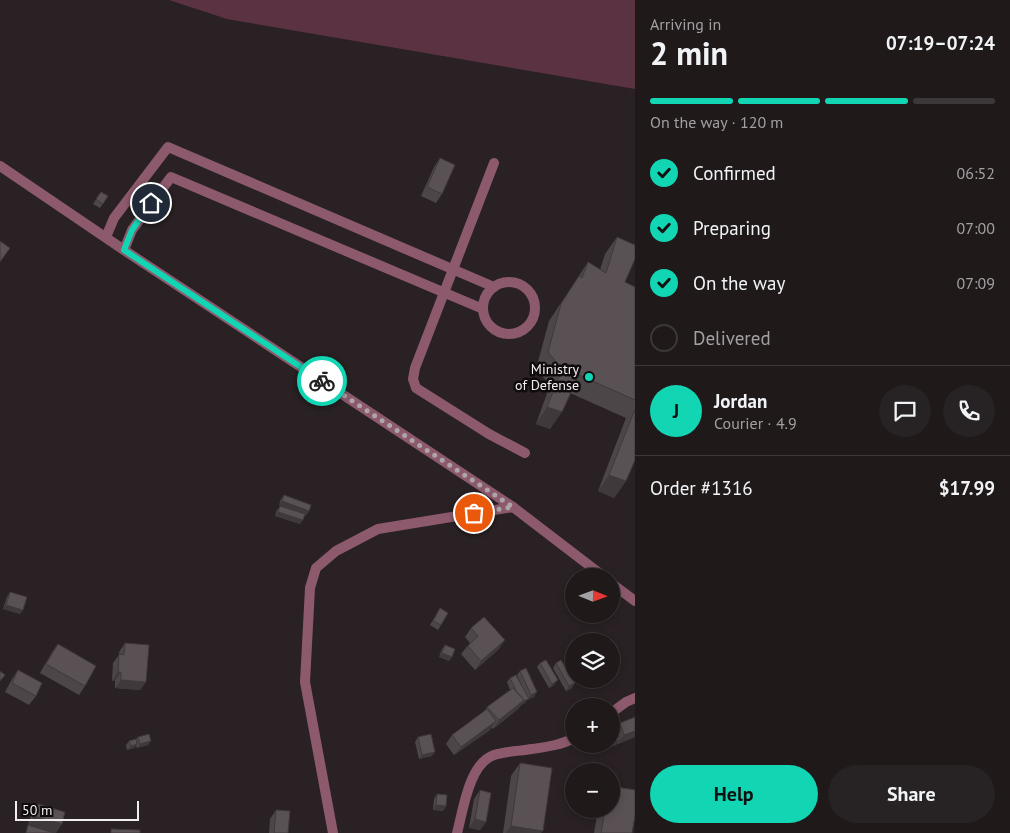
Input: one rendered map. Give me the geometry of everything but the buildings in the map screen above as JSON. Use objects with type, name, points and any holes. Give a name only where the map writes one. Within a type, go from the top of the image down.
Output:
[{"type":"lane","points":[[106,237],[114,218],[168,147],[494,287]]},
{"type":"lane","points":[[494,163],[414,368],[413,379],[416,388],[489,434],[525,453]]},
{"type":"lane","points":[[0,166],[513,507],[593,568]]},
{"type":"lane","points":[[124,250],[132,230],[171,177],[484,309]]},
{"type":"lane","points":[[506,282],[514,282],[528,290],[533,298],[535,314],[532,322],[526,329],[510,335],[493,329],[487,323],[484,315],[485,297],[494,287],[506,282]]},
{"type":"lane","points":[[333,833],[305,682],[310,588],[316,568],[336,551],[378,529],[513,507]]},
{"type":"lane","points":[[620,590],[635,601]]},
{"type":"lane","points":[[620,706],[635,698]]},
{"type":"lane","points":[[457,833],[467,792],[482,762],[493,755],[565,743]]},
{"type":"shaded area","points":[[169,0],[635,0],[635,89],[227,19]]},
{"type":"way so far","points":[[322,381],[513,507],[474,513]]},
{"type":"place","name":"Ministry of Defense","points":[[589,377]]},
{"type":"route","points":[[151,203],[132,230],[124,250],[322,381]]}]
